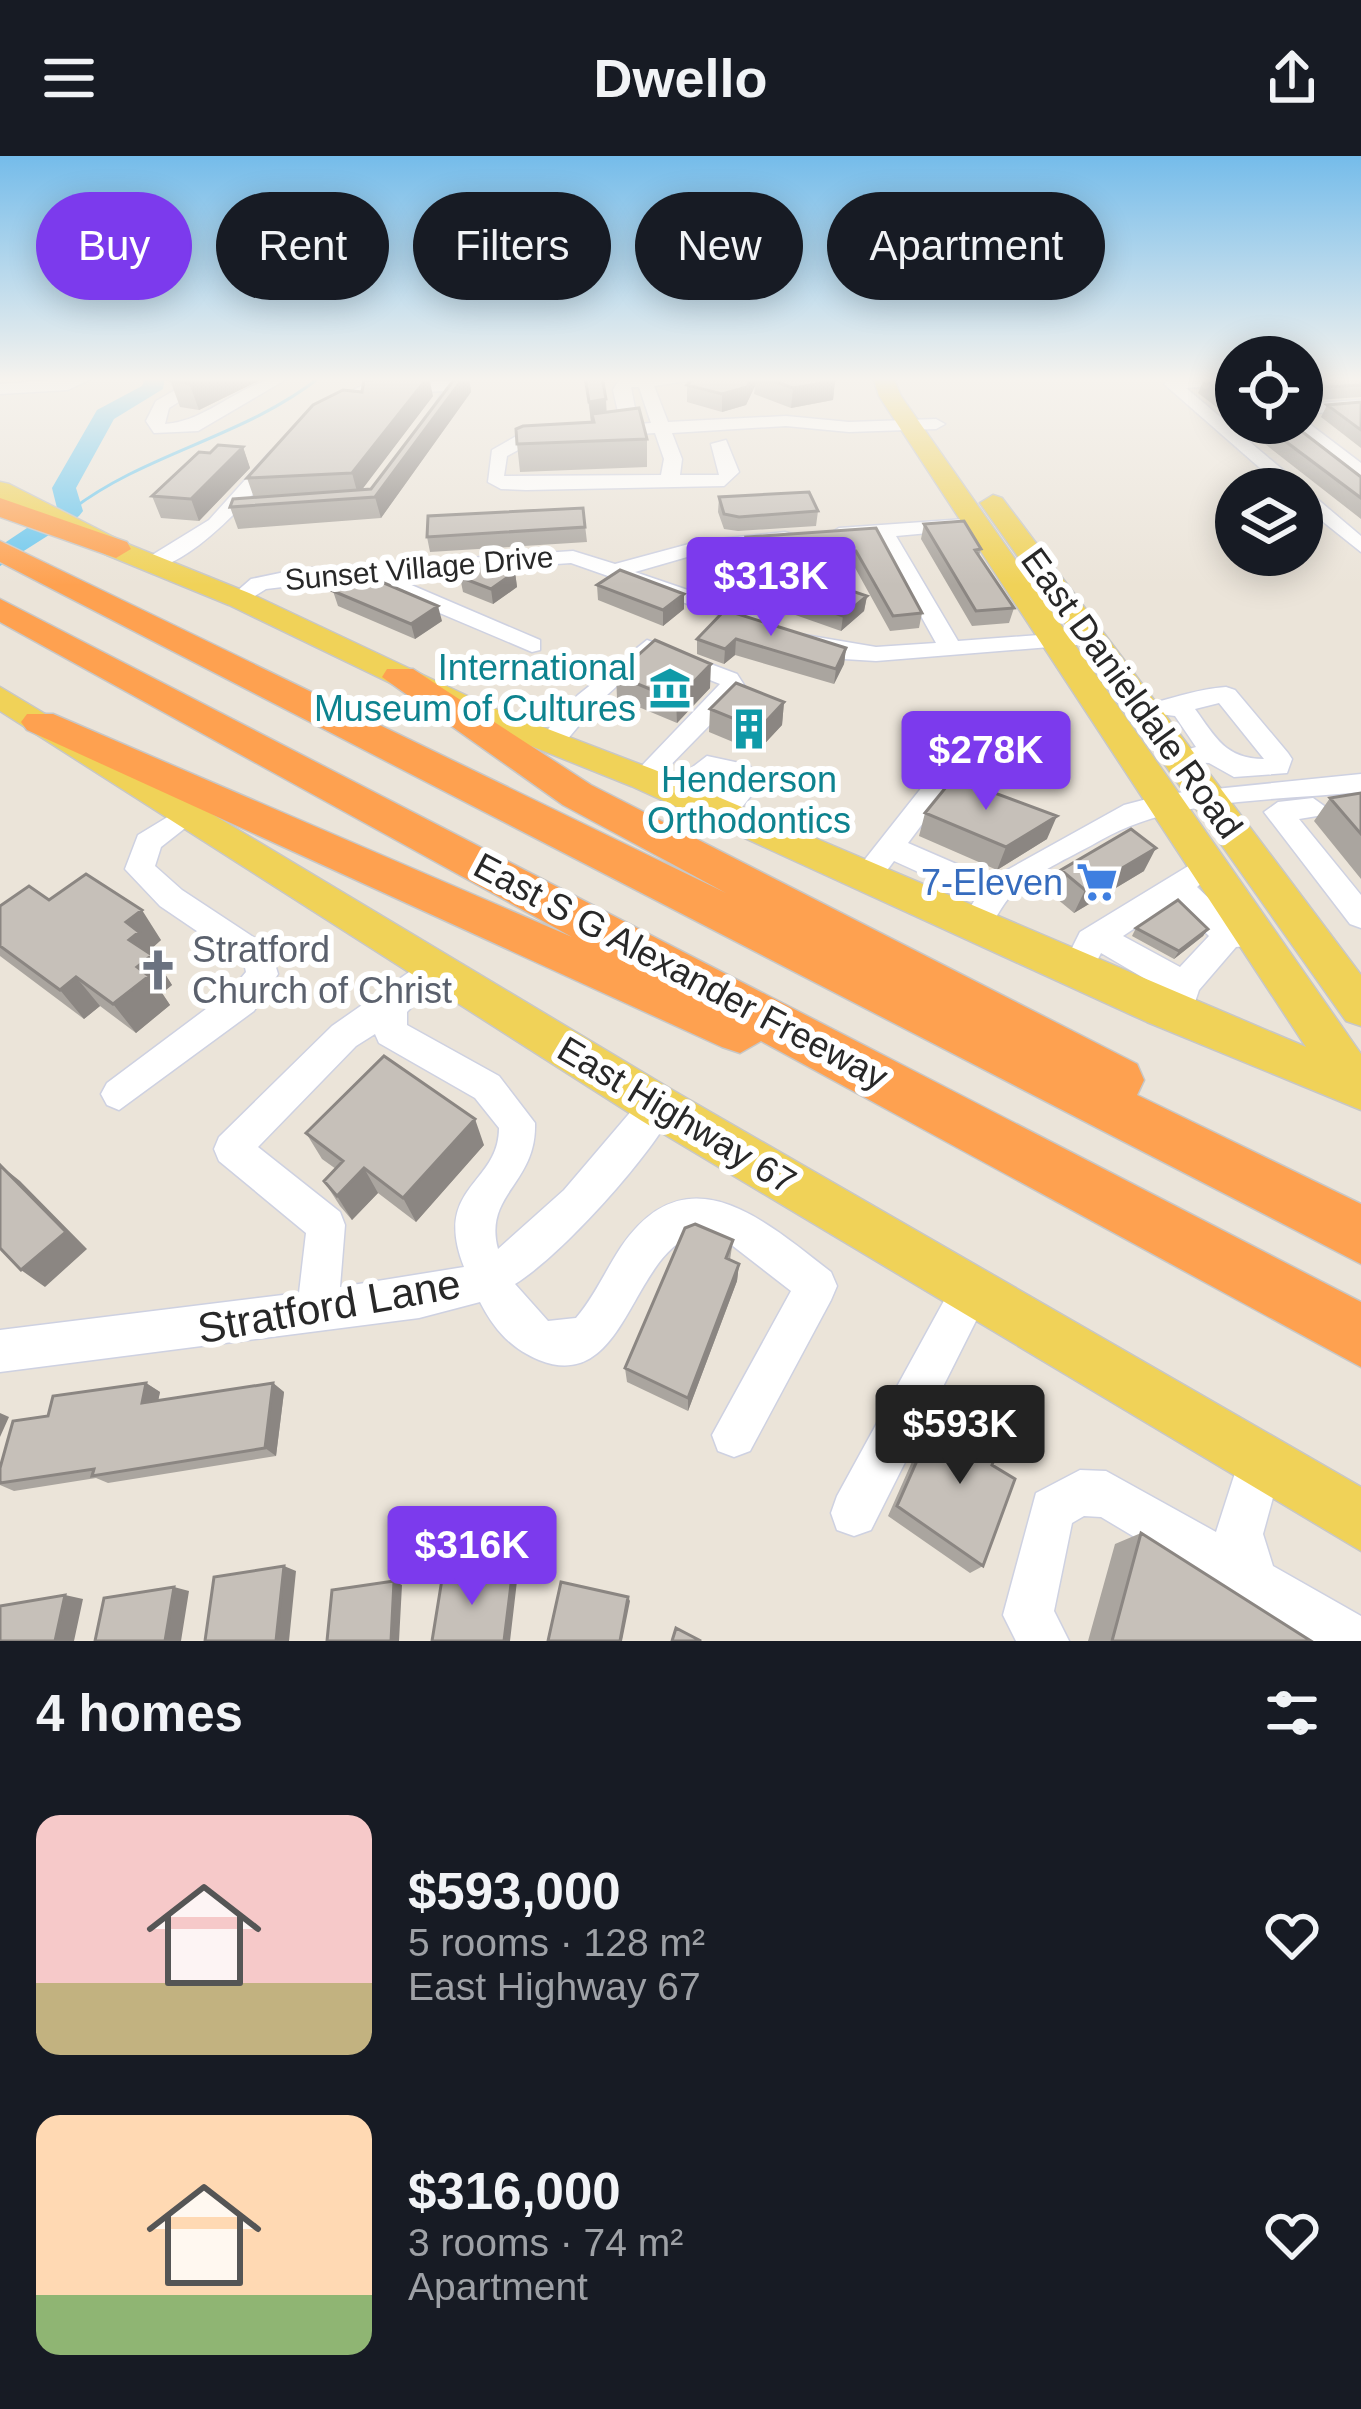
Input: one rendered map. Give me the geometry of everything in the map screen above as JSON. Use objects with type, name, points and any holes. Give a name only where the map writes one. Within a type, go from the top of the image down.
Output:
[{"type":"highway","points":[[1,495],[116,549]]},
{"type":"highway","name":"East S G Alexander Freeway","points":[[0,550],[1361,1231]]},
{"type":"highway","name":"East S G Alexander Freeway","points":[[0,609],[1361,1336]]},
{"type":"highway","points":[[400,677],[577,795],[1108,1074],[1361,1231]]},
{"type":"highway","points":[[40,722],[1065,1176]]},
{"type":"main road","name":"East Danieldale Road","points":[[935,446],[977,524],[1092,638],[1357,995]]},
{"type":"main road","name":"East Danieldale Road","points":[[938,446],[1031,578],[1056,641],[1166,803],[1199,874],[1360,1089]]},
{"type":"main road","points":[[116,549],[239,599],[400,677],[722,813],[878,862],[985,909],[1077,970],[1180,1000],[1360,1089]]},
{"type":"main road","name":"East Highway 67","points":[[0,697],[658,1106],[1361,1521]]},
{"type":"main road","points":[[1199,874],[1244,888],[1317,987],[1357,995]]},
{"type":"street","points":[[152,563],[238,511],[285,446]]},
{"type":"street","points":[[511,446],[498,454],[496,478],[501,484],[724,480],[730,472],[721,446]]},
{"type":"street","points":[[665,481],[673,459],[669,446]]},
{"type":"street","points":[[1245,446],[1270,468]]},
{"type":"street","points":[[1327,446],[1361,472]]},
{"type":"street","points":[[1323,513],[1361,546]]},
{"type":"street","points":[[618,570],[723,543],[977,524]]},
{"type":"street","points":[[883,530],[951,648]]},
{"type":"street","name":"Sunset Village Drive","points":[[239,599],[270,580],[555,556],[618,570],[844,652],[1092,638]]},
{"type":"street","points":[[358,570],[532,645]]},
{"type":"street","points":[[552,741],[586,700],[647,646],[729,679],[734,688],[658,785]]},
{"type":"street","points":[[1143,708],[1182,708],[1193,697],[1226,695],[1279,759],[1287,778]]},
{"type":"street","points":[[1182,708],[1214,754],[1234,768],[1287,778],[1361,783]]},
{"type":"street","points":[[1179,758],[1214,754]]},
{"type":"street","points":[[985,909],[1085,837],[1124,815],[1287,778]]},
{"type":"street","points":[[878,862],[939,783],[956,789]]},
{"type":"street","points":[[1361,802],[1278,812],[1361,916]]},
{"type":"street","points":[[119,1094],[242,1001],[262,974],[259,957],[170,898],[140,869],[148,842],[189,814]]},
{"type":"street","points":[[1042,821],[1085,837]]},
{"type":"street","points":[[1238,839],[1295,833]]},
{"type":"street","points":[[1077,970],[1098,937],[1199,874]]},
{"type":"street","points":[[1098,937],[1180,1000],[1242,935]]},
{"type":"street","points":[[318,1311],[326,1225],[232,1149],[344,1036],[390,1006],[435,967]]},
{"type":"street","points":[[390,1006],[391,1034],[487,1087],[517,1123],[516,1154],[480,1195],[473,1230],[486,1278],[529,1334],[545,1342],[576,1341],[607,1315],[656,1229],[674,1216],[697,1212],[742,1229],[817,1286],[734,1435]]},
{"type":"street","name":"Stratford Lane","points":[[0,1351],[419,1298],[486,1278],[516,1262],[552,1229],[658,1106]]},
{"type":"street","points":[[854,1513],[971,1291]]},
{"type":"street","points":[[1254,1582],[1239,1534],[1260,1461]]},
{"type":"street","points":[[1044,1641],[1028,1615],[1052,1509],[1080,1492],[1106,1494],[1357,1641]]},
{"type":"building","points":[[217,446],[243,447],[191,499],[152,496],[199,452],[210,453]]},
{"type":"building","points":[[276,446],[373,446],[352,473],[247,478]]},
{"type":"building","points":[[403,446],[413,446],[375,497],[230,507],[233,499],[371,489]]},
{"type":"building","points":[[1292,446],[1321,446],[1361,477],[1361,498]]},
{"type":"building","points":[[809,492],[818,511],[739,517],[724,514],[719,497]]},
{"type":"building","points":[[583,508],[585,527],[427,537],[428,516]]},
{"type":"building","points":[[964,521],[981,549],[975,550],[1014,608],[976,611],[924,524]]},
{"type":"building","points":[[876,528],[922,613],[893,616],[856,551],[757,559],[867,596],[843,616],[717,572],[749,546],[746,537]]},
{"type":"building","points":[[483,561],[515,572],[491,589],[460,577]]},
{"type":"building","points":[[620,570],[684,594],[663,610],[597,585]]},
{"type":"building","points":[[363,574],[438,606],[411,624],[333,591]]},
{"type":"building","points":[[725,610],[846,648],[836,669],[736,639],[725,649],[697,639]]},
{"type":"building","points":[[655,640],[711,664],[676,700],[616,675]]},
{"type":"building","points":[[736,683],[784,702],[759,729],[710,709]]},
{"type":"building","points":[[955,776],[968,777],[973,785],[1057,816],[1006,847],[925,813]]},
{"type":"building","points":[[1361,793],[1361,834],[1330,798]]},
{"type":"building","points":[[1131,829],[1156,848],[1085,890],[1061,870]]},
{"type":"building","points":[[86,874],[142,910],[126,922],[139,932],[129,940],[152,955],[137,967],[149,976],[113,1004],[76,977],[60,990],[0,946],[0,906],[29,886],[49,900]]},
{"type":"building","points":[[1178,900],[1208,929],[1179,951],[1136,928]]},
{"type":"building","points":[[384,1056],[475,1119],[403,1198],[364,1168],[337,1196],[324,1181],[343,1161],[306,1133]]},
{"type":"building","points":[[0,1165],[66,1232],[21,1270],[0,1248]]},
{"type":"building","points":[[695,1224],[733,1240],[726,1258],[739,1264],[688,1398],[625,1368],[685,1228]]},
{"type":"building","points":[[146,1383],[142,1403],[273,1383],[265,1448],[92,1476],[94,1469],[0,1483],[13,1421],[48,1416],[53,1396]]},
{"type":"building","points":[[971,1410],[1005,1431],[992,1465],[1015,1479],[983,1566],[897,1506],[932,1427],[957,1444]]},
{"type":"building","points":[[1141,1533],[1311,1641],[1112,1641]]},
{"type":"building","points":[[284,1566],[276,1641],[205,1641],[214,1577]]},
{"type":"building","points":[[443,1573],[512,1576],[504,1641],[432,1641]]},
{"type":"building","points":[[394,1581],[391,1641],[327,1641],[332,1590]]},
{"type":"building","points":[[561,1582],[628,1597],[620,1641],[548,1641]]},
{"type":"building","points":[[174,1587],[165,1641],[95,1641],[104,1598]]},
{"type":"building","points":[[65,1595],[55,1641],[0,1641],[0,1606]]},
{"type":"building","points":[[676,1628],[701,1641],[672,1641]]},
{"type":"waterway","points":[[0,558],[70,511],[64,488],[87,446]]},
{"type":"waterway","points":[[70,511],[130,474],[191,446]]},
{"type":"place","name":"International Museum of Cultures","points":[[670,688]]},
{"type":"place","name":"Henderson Orthodontics","points":[[749,729]]},
{"type":"place","name":"7-Eleven","points":[[1097,882]]},
{"type":"place","name":"Stratford Church of Christ","points":[[158,970]]}]
